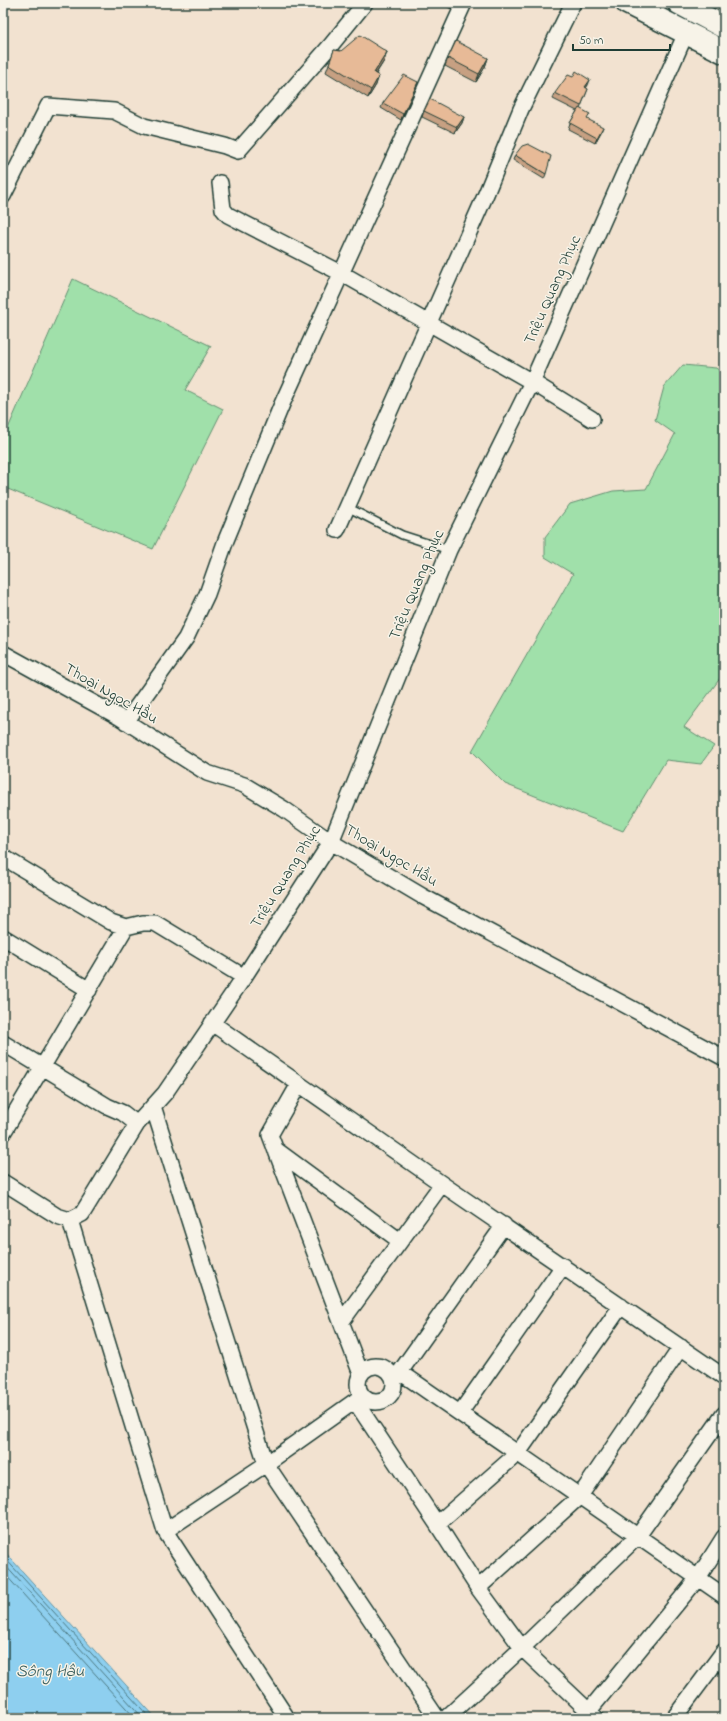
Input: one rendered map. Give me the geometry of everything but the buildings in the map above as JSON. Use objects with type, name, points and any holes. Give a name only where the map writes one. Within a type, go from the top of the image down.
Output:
[{"type":"highway","points":[[627,3],[724,52]]},
{"type":"highway","points":[[679,3],[724,27]]},
{"type":"highway","points":[[686,33],[698,14]]},
{"type":"street","points":[[3,196],[48,106],[114,111],[144,126],[225,146],[238,151],[331,45],[365,3]]},
{"type":"street","points":[[126,722],[186,638],[207,594],[226,540],[282,404],[464,3]]},
{"type":"street","points":[[337,530],[429,324],[521,109],[573,3]]},
{"type":"street","name":"Triệu Quang Phục","points":[[70,1220],[82,1214],[137,1124],[165,1093],[244,977],[331,842],[449,550],[532,382],[686,33]]},
{"type":"street","points":[[220,183],[223,209],[228,215],[341,273],[532,382],[592,419]]},
{"type":"street","name":"Thoại Ngọc Hầu","points":[[3,653],[126,722],[207,773],[244,785],[284,809],[331,842],[429,900],[724,1058]]},
{"type":"street","points":[[3,857],[111,922],[126,927],[143,923],[155,923],[244,977]]},
{"type":"street","points":[[3,1133],[126,927]]},
{"type":"street","points":[[3,937],[89,990]]},
{"type":"street","points":[[212,1023],[442,1184],[564,1266],[724,1377]]},
{"type":"street","points":[[3,1043],[107,1106],[124,1113],[137,1124]]},
{"type":"street","points":[[299,1084],[270,1135],[342,1321],[360,1374],[358,1385],[359,1398],[478,1588],[522,1648],[592,1715],[698,1578],[724,1538]]},
{"type":"street","points":[[153,1106],[266,1464],[437,1718]]},
{"type":"street","points":[[275,1149],[400,1241]]},
{"type":"street","points":[[3,1182],[57,1216],[70,1220],[165,1532],[287,1718]]},
{"type":"street","points":[[342,1321],[442,1184]]},
{"type":"street","points":[[359,1398],[372,1402],[384,1400],[393,1392],[397,1376],[504,1225]]},
{"type":"street","points":[[460,1412],[564,1266]]},
{"type":"street","points":[[437,1524],[518,1453],[621,1306]]},
{"type":"street","points":[[478,1588],[580,1496],[681,1347]]},
{"type":"street","points":[[360,1374],[365,1369],[377,1365],[388,1369],[397,1376],[460,1412],[724,1596]]},
{"type":"street","points":[[165,1532],[266,1464],[359,1398]]},
{"type":"street","points":[[446,1718],[522,1648],[638,1536],[724,1414]]},
{"type":"street","points":[[674,1718],[724,1651]]},
{"type":"lane","points":[[347,507],[402,535],[449,550]]},
{"type":"green space","points":[[73,279],[211,346],[185,390],[223,409],[153,549],[3,487],[3,440]]},
{"type":"green space","points":[[683,365],[716,368],[724,374],[724,673],[684,727],[714,746],[701,764],[666,760],[623,831],[505,784],[472,751],[573,574],[545,557],[545,537],[570,504],[613,491],[646,489],[675,434],[655,420],[664,387]]},
{"type":"water","name":"Sông Hậu","points":[[3,1550],[156,1718],[3,1718]]}]
